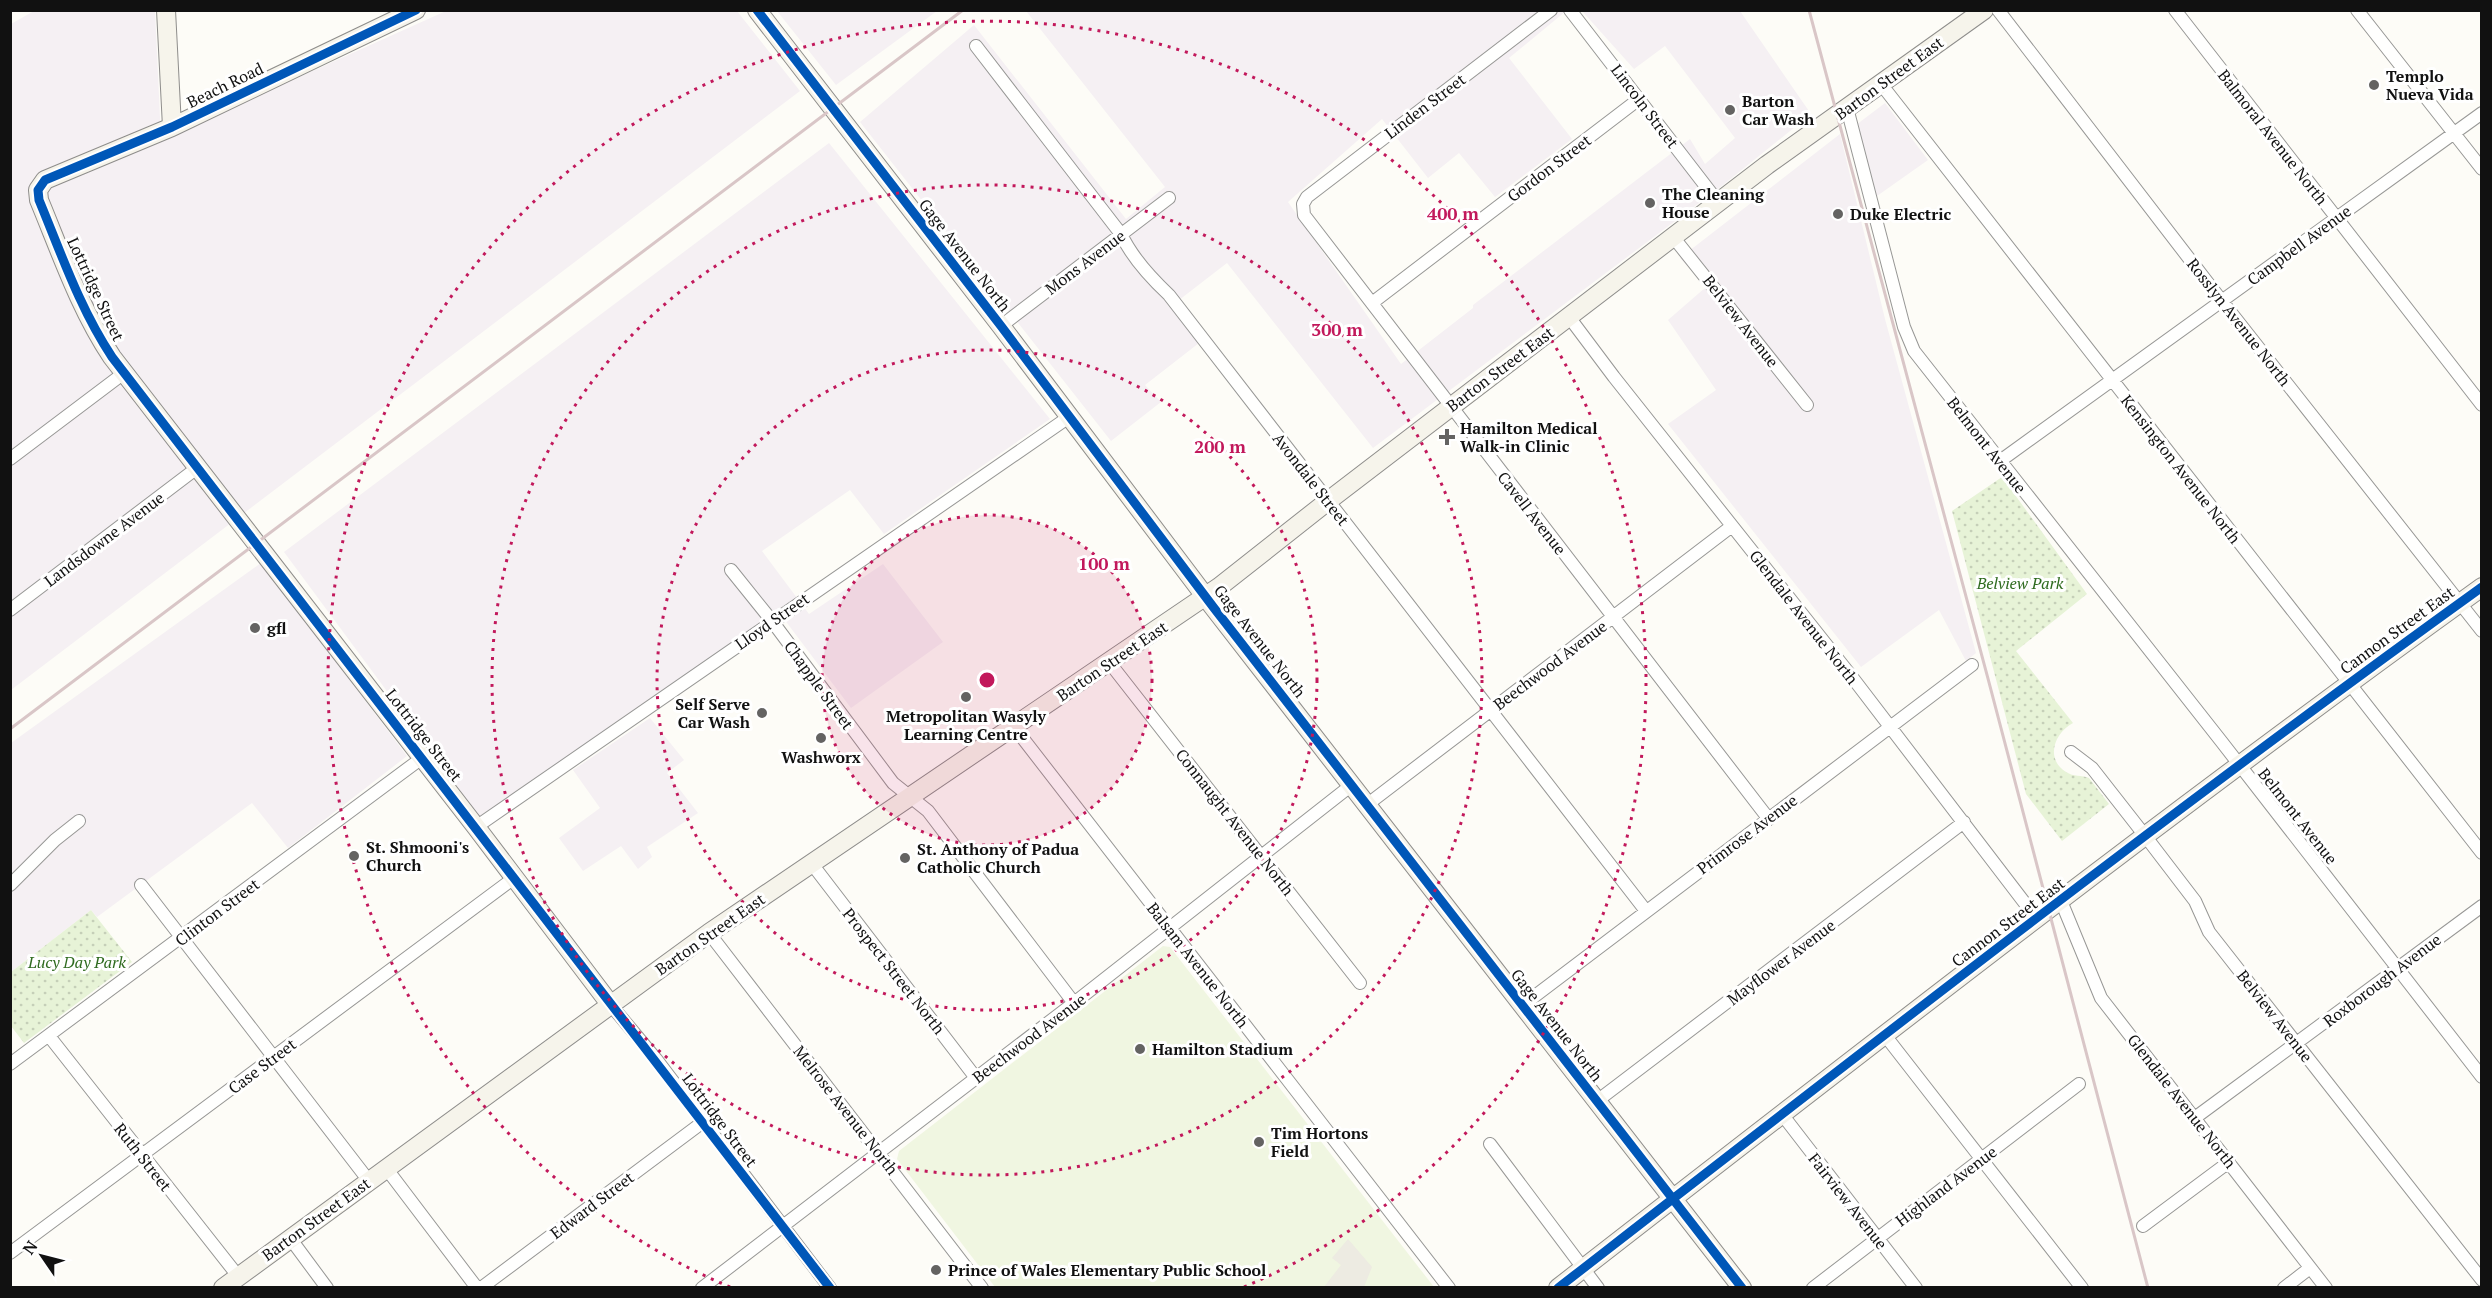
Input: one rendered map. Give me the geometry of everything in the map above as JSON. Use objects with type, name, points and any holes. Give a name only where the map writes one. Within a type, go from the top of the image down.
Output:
[{"type":"main road","points":[[166,10],[172,127]]},
{"type":"main road","name":"Beach Road","points":[[45,180],[172,127],[416,10]]},
{"type":"main road","name":"Gage Avenue North","points":[[757,10],[1742,1287]]},
{"type":"main road","name":"Barton Street East","points":[[223,1287],[709,933],[1207,596],[1718,202],[1984,10]]},
{"type":"main road","name":"Lottridge Street","points":[[45,180],[38,190],[43,210],[96,330],[124,373],[476,827],[610,1004]]},
{"type":"main road","name":"Cannon Street East","points":[[1558,1287],[2037,918],[2347,684],[2481,587]]},
{"type":"street","name":"Linden Street","points":[[1303,204],[1306,197],[1551,10]]},
{"type":"street","name":"Lincoln Street","points":[[1570,10],[1718,202]]},
{"type":"street","name":"Rosslyn Avenue North","points":[[1998,10],[2481,632]]},
{"type":"street","name":"Balmoral Avenue North","points":[[2175,10],[2481,405]]},
{"type":"street","points":[[2357,10],[2481,169]]},
{"type":"street","name":"Avondale Street","points":[[976,46],[1121,234],[1126,244],[1159,286],[1169,295],[1492,709],[1646,911]]},
{"type":"street","name":"Kensington Avenue North","points":[[1881,84],[2481,854]]},
{"type":"street","name":"Gordon Street","points":[[1372,303],[1639,99]]},
{"type":"street","name":"Belmont Avenue","points":[[1847,108],[1904,327],[1914,351],[2240,765],[2481,1077]]},
{"type":"street","name":"Campbell Avenue","points":[[2000,461],[2481,113]]},
{"type":"street","name":"Mons Avenue","points":[[1001,326],[1169,198]]},
{"type":"street","name":"Cavell Avenue","points":[[1303,204],[1305,218],[1768,818]]},
{"type":"street","name":"Belview Avenue","points":[[1674,238],[1807,405]]},
{"type":"street","name":"Glendale Avenue North","points":[[1569,317],[2037,918]]},
{"type":"street","points":[[10,459],[124,373]]},
{"type":"street","name":"Lloyd Street","points":[[476,827],[1069,417]]},
{"type":"street","name":"Landsdowne Avenue","points":[[10,610],[197,468]]},
{"type":"street","name":"Beechwood Avenue","points":[[1368,804],[1732,526]]},
{"type":"street","name":"Chapple Street","points":[[731,570],[893,783],[928,811],[1074,1003]]},
{"type":"street","name":"Connaught Avenue North","points":[[1109,662],[1360,982]]},
{"type":"street","name":"Primrose Avenue","points":[[1523,1005],[1972,665]]},
{"type":"street","name":"Balsam Avenue North","points":[[1014,727],[1449,1287]]},
{"type":"street","name":"Belview Avenue","points":[[2071,752],[2092,768],[2146,837],[2195,901],[2209,932],[2481,1280]]},
{"type":"street","name":"Clinton Street","points":[[10,1064],[182,939],[422,758]]},
{"type":"street","name":"Beechwood Avenue","points":[[702,1287],[1074,1003],[1353,784]]},
{"type":"street","points":[[10,885],[55,840],[79,821]]},
{"type":"street","name":"Mayflower Avenue","points":[[1598,1101],[1964,822]]},
{"type":"street","name":"Prospect Street North","points":[[812,864],[976,1078]]},
{"type":"street","name":"Case Street","points":[[10,1253],[514,878]]},
{"type":"street","points":[[141,885],[369,1181]]},
{"type":"street","name":"Glendale Avenue North","points":[[2061,901],[2101,998],[2326,1287]]},
{"type":"street","name":"Roxborough Avenue","points":[[2196,1118],[2481,906]]},
{"type":"street","name":"Melrose Avenue North","points":[[709,933],[982,1287]]},
{"type":"street","name":"Lottridge Street","points":[[610,1004],[656,1059],[830,1287]]},
{"type":"street","points":[[1884,1035],[2082,1287]]},
{"type":"street","name":"Ruth Street","points":[[49,1036],[238,1276]]},
{"type":"street","name":"Highland Avenue","points":[[1813,1287],[2079,1084]]},
{"type":"street","name":"Fairview Avenue","points":[[1781,1113],[1916,1287]]},
{"type":"street","name":"Edward Street","points":[[479,1287],[703,1122]]},
{"type":"street","points":[[1490,1144],[1598,1287]]},
{"type":"street","points":[[2143,1226],[2229,1162]]},
{"type":"street","points":[[386,1168],[479,1287]]},
{"type":"street","points":[[290,1238],[327,1287]]},
{"type":"street","points":[[2284,1287],[2310,1268]]},
{"type":"shaded area","points":[[34,11],[155,11],[161,139],[446,11],[737,11],[800,91],[11,690],[11,24]]},
{"type":"shaded area","points":[[777,11],[937,11],[836,85]]},
{"type":"shaded area","points":[[1026,11],[1566,11],[1509,58],[1572,139],[1495,197],[1459,153],[1428,178],[1382,119],[1288,202],[1401,364],[1473,308],[1473,305],[1690,139],[1705,164],[1735,138],[1665,46],[1634,69],[1582,11],[1740,11],[1811,114],[1723,185],[1373,448],[1227,263],[1170,307],[1199,343],[1145,385],[1161,402],[1111,441],[860,122],[974,25],[1126,219],[1165,187]]},
{"type":"shaded area","points":[[1885,103],[1928,160],[1877,196],[1856,125]]},
{"type":"shaded area","points":[[1840,134],[1885,319],[1976,653],[1966,661],[1939,610],[1861,667],[1668,424],[1716,390],[1668,320],[1706,287],[1680,258]]},
{"type":"shaded area","points":[[829,143],[1050,419],[884,534],[850,490],[762,551],[809,614],[883,564],[943,642],[851,708],[778,611],[480,817],[284,552]]},
{"type":"shaded area","points":[[261,563],[407,756],[288,848],[252,803],[97,917],[91,910],[11,972],[11,743]]},
{"type":"shaded area","points":[[650,718],[684,760],[667,773],[698,813],[647,847],[652,857],[638,869],[621,846],[583,871],[559,838],[600,808],[573,770]]},
{"type":"shaded area","points":[[1348,1239],[1372,1267],[1364,1287],[1324,1287],[1341,1265],[1332,1258]]},
{"type":"green space","name":"Belview Park","points":[[2002,477],[2087,594],[2016,651],[2073,723],[2061,733],[2054,746],[2059,767],[2069,774],[2089,778],[2109,804],[2062,841],[2026,794],[1952,511]]},
{"type":"green space","name":"Lucy Day Park","points":[[91,910],[132,962],[24,1043],[11,1026],[11,972]]},
{"type":"green space","name":"Hamilton Stadium","points":[[1163,946],[1170,947],[1434,1287],[995,1287],[897,1159],[899,1151]]},
{"type":"railway","points":[[10,729],[963,10]]},
{"type":"railway","points":[[1809,10],[2148,1288]]},
{"type":"cycle path","points":[[416,10],[172,127],[45,180],[38,190],[39,200],[90,320],[112,357],[830,1288]]},
{"type":"cycle path","points":[[757,10],[1001,326],[1214,608],[1742,1288]]},
{"type":"cycle path","points":[[1558,1288],[2132,846],[2482,587]]},
{"type":"place","name":"Templo Nueva Vida","points":[[2374,85]]},
{"type":"place","name":"Barton Car Wash","points":[[1730,110]]},
{"type":"place","name":"The Cleaning House","points":[[1650,203]]},
{"type":"place","name":"Duke Electric","points":[[1838,214]]},
{"type":"place","name":"Hamilton Medical Walk-in Clinic","points":[[1447,437]]},
{"type":"place","name":"gfl","points":[[255,628]]},
{"type":"place","name":"Metropolitan Wasyly Learning Centre","points":[[966,697]]},
{"type":"place","name":"Self Serve Car Wash","points":[[762,713]]},
{"type":"place","name":"Washworx","points":[[821,738]]},
{"type":"place","name":"St. Shmooni's Church","points":[[354,856]]},
{"type":"place","name":"St. Anthony of Padua Catholic Church","points":[[905,858]]},
{"type":"place","name":"Hamilton Stadium","points":[[1140,1049]]},
{"type":"place","name":"Tim Hortons Field","points":[[1259,1142]]},
{"type":"place","name":"Prince of Wales Elementary Public School","points":[[936,1270]]}]
